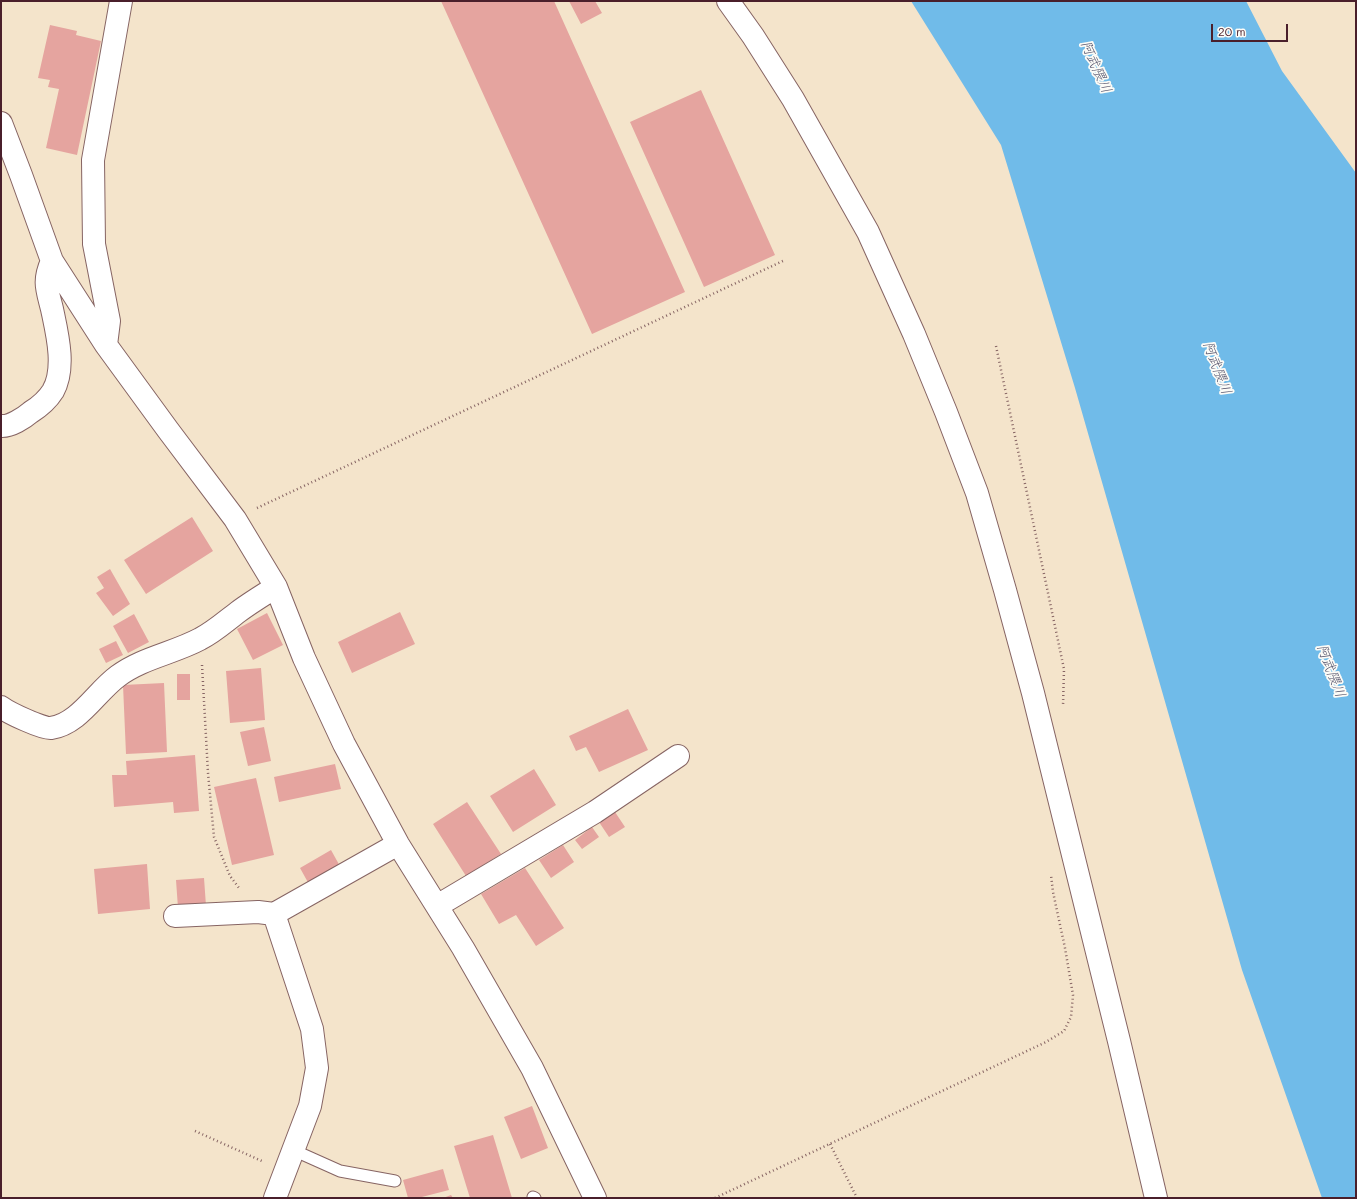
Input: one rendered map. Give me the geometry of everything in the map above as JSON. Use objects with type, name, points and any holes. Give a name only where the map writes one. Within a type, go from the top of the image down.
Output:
[{"type":"street","points":[[106,344],[109,321],[94,244],[92,160],[121,1]]},
{"type":"street","points":[[728,1],[753,36],[793,99],[868,232],[946,412],[976,493],[1005,590],[1035,700],[1156,1198]]},
{"type":"street","points":[[1,123],[52,261],[106,344],[235,519],[276,587],[304,658],[344,744],[398,844],[466,954],[532,1068],[596,1198]]},
{"type":"street","points":[[1,426],[6,426],[30,414],[42,404],[53,391],[58,376],[60,352],[46,282],[48,269],[52,261]]},
{"type":"street","points":[[1,707],[13,715],[49,728],[61,725],[78,715],[117,677],[131,668],[200,639],[246,606],[276,587]]},
{"type":"street","points":[[437,906],[595,812],[678,756]]},
{"type":"street","points":[[175,916],[266,913],[398,844]]},
{"type":"street","points":[[266,913],[312,1029],[317,1068],[310,1106],[275,1198]]},
{"type":"lane","points":[[293,1150],[340,1171],[395,1181]]},
{"type":"path","points":[[235,519],[785,260]]},
{"type":"path","points":[[200,639],[208,773],[214,837],[230,876],[266,913]]},
{"type":"path","points":[[715,1198],[1046,1042]]},
{"type":"path","points":[[195,1131],[285,1172]]},
{"type":"path","points":[[830,1144],[857,1198]]},
{"type":"water","name":"阿武隈川","points":[[911,1],[1246,1],[1282,71],[1356,173],[1356,1198],[1322,1198],[1242,970],[1075,388],[1001,145]]},
{"type":"building","points":[[441,1],[554,1],[685,292],[592,334]]},
{"type":"building","points":[[569,1],[595,1],[602,13],[581,24]]},
{"type":"building","points":[[50,25],[77,31],[76,35],[101,41],[77,155],[46,148],[59,89],[48,87],[50,80],[38,78]]},
{"type":"building","points":[[701,90],[775,255],[704,287],[630,122]]},
{"type":"building","points":[[192,517],[213,551],[146,594],[124,560]]},
{"type":"building","points":[[110,569],[130,604],[113,616],[96,593],[104,588],[97,577]]},
{"type":"building","points":[[400,612],[415,644],[352,673],[338,642]]},
{"type":"building","points":[[267,613],[283,645],[253,660],[237,629]]},
{"type":"building","points":[[134,614],[149,642],[128,653],[113,626]]},
{"type":"building","points":[[116,641],[123,655],[106,663],[99,649]]},
{"type":"building","points":[[261,668],[265,720],[230,723],[226,671]]},
{"type":"building","points":[[177,674],[190,674],[190,700],[177,700]]},
{"type":"building","points":[[164,683],[167,752],[126,754],[123,685]]},
{"type":"building","points":[[628,709],[648,750],[599,772],[586,747],[576,751],[569,736]]},
{"type":"building","points":[[264,727],[271,761],[248,766],[240,732]]},
{"type":"building","points":[[195,755],[199,811],[174,813],[173,802],[114,807],[112,775],[127,775],[126,761]]},
{"type":"building","points":[[335,764],[341,789],[279,802],[274,777]]},
{"type":"building","points":[[534,769],[556,805],[513,832],[490,796]]},
{"type":"building","points":[[256,778],[274,855],[232,865],[214,787]]},
{"type":"building","points":[[467,802],[501,854],[466,876],[433,824]]},
{"type":"building","points":[[615,812],[625,827],[609,837],[599,822]]},
{"type":"building","points":[[592,827],[599,837],[582,849],[575,840]]},
{"type":"building","points":[[563,845],[574,862],[551,878],[539,860]]},
{"type":"building","points":[[331,850],[341,868],[310,886],[300,868]]},
{"type":"building","points":[[147,864],[150,909],[98,914],[94,869]]},
{"type":"building","points":[[525,868],[564,928],[536,946],[516,915],[499,924],[481,894]]},
{"type":"building","points":[[204,878],[206,906],[178,908],[176,880]]},
{"type":"building","points":[[532,1106],[548,1148],[521,1159],[504,1117]]},
{"type":"building","points":[[493,1135],[512,1198],[470,1198],[454,1146]]},
{"type":"building","points":[[443,1169],[449,1190],[418,1198],[408,1198],[403,1180]]},
{"type":"building","points":[[451,1195],[453,1198],[443,1198]]}]
